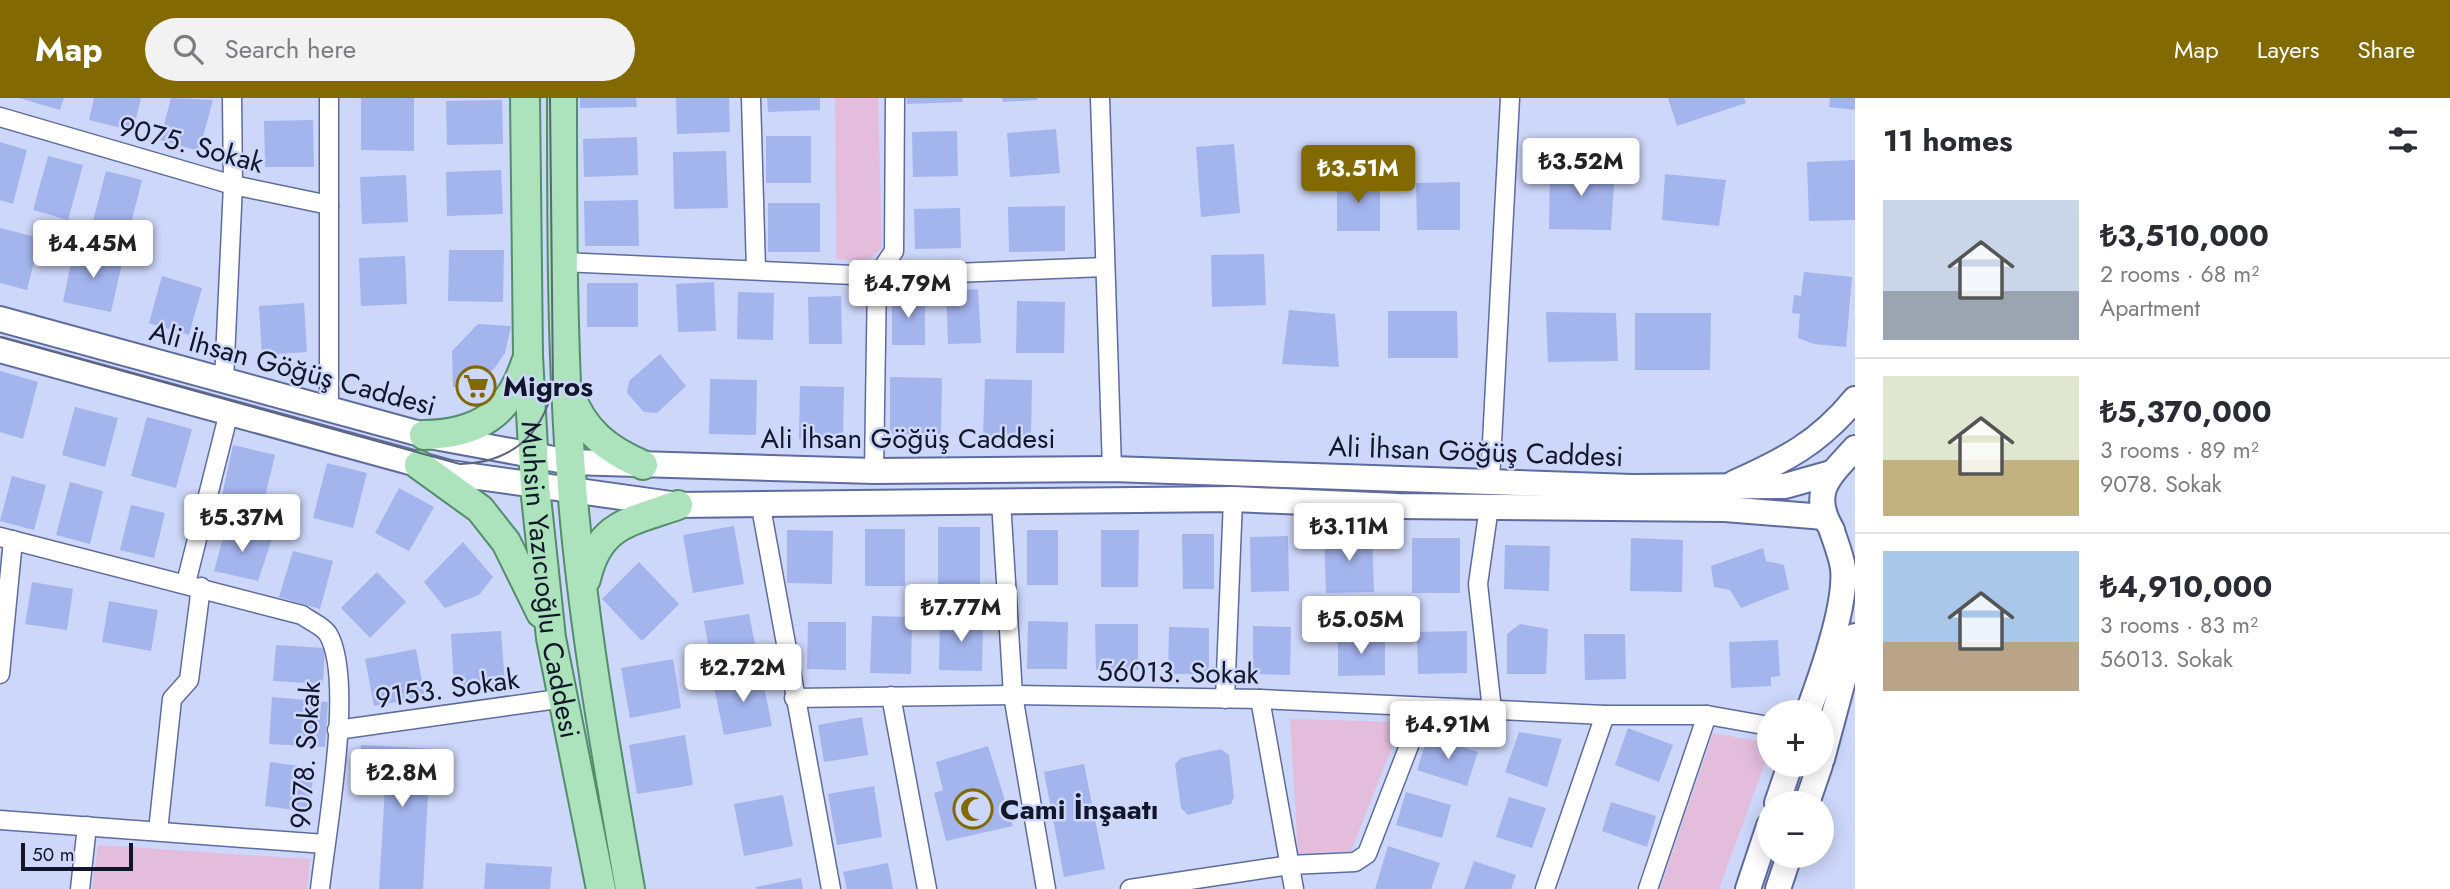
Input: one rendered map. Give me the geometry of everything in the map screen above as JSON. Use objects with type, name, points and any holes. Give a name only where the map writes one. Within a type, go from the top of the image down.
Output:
[{"type":"main road","name":"Muhsin Yazıcıoğlu Caddesi","points":[[525,98],[528,356],[536,487],[551,638],[601,889]]},
{"type":"main road","name":"Muhsin Yazıcıoğlu Caddesi","points":[[562,98],[562,262],[570,462],[596,692],[629,889]]},
{"type":"main road","name":"Ali İhsan Göğüş Caddesi","points":[[0,319],[424,435],[570,462],[874,471],[1112,469],[1722,488],[1794,485],[1846,460]]},
{"type":"main road","name":"Ali İhsan Göğüş Caddesi","points":[[0,349],[450,473],[678,505],[760,502],[1233,499],[1489,507],[1725,509],[1828,524]]},
{"type":"main road","points":[[424,435],[462,431],[480,425],[503,407],[519,383],[528,356]]},
{"type":"main road","points":[[566,383],[576,411],[593,435],[615,453],[643,465]]},
{"type":"main road","points":[[1722,488],[1814,442],[1855,399]]},
{"type":"main road","points":[[1812,700],[1823,671],[1843,588],[1843,569],[1821,502],[1846,460]]},
{"type":"main road","points":[[419,465],[480,509],[506,542],[529,585],[551,638]]},
{"type":"main road","points":[[584,588],[592,553],[608,533],[678,505]]},
{"type":"main road","points":[[1828,524],[1855,546]]},
{"type":"main road","points":[[1834,714],[1855,636]]},
{"type":"main road","points":[[1748,889],[1757,862]]},
{"type":"main road","points":[[1778,889],[1784,868]]},
{"type":"street","points":[[224,380],[233,185],[232,98]]},
{"type":"street","points":[[329,98],[329,409]]},
{"type":"street","points":[[751,98],[756,270]]},
{"type":"street","points":[[874,471],[877,276],[894,251],[895,98]]},
{"type":"street","points":[[1100,98],[1112,469]]},
{"type":"street","points":[[1490,481],[1510,98]]},
{"type":"street","name":"9075. Sokak","points":[[0,117],[233,185],[329,205]]},
{"type":"street","points":[[562,262],[877,276],[1105,267]]},
{"type":"street","points":[[158,831],[172,699],[189,680],[193,585],[229,412]]},
{"type":"street","points":[[1225,699],[1233,499]]},
{"type":"street","points":[[1001,501],[1013,695],[1046,889]]},
{"type":"street","points":[[760,502],[831,889]]},
{"type":"street","points":[[1489,507],[1478,584],[1492,710]]},
{"type":"street","points":[[0,674],[6,539]]},
{"type":"street","name":"9078. Sokak","points":[[6,539],[302,615],[327,632],[339,661],[337,730],[320,889]]},
{"type":"street","name":"56013. Sokak","points":[[794,698],[1013,695],[1260,699],[1605,715],[1707,715],[1757,724]]},
{"type":"street","points":[[891,696],[927,889]]},
{"type":"street","name":"9153. Sokak","points":[[337,730],[565,698]]},
{"type":"street","points":[[1260,699],[1294,889]]},
{"type":"street","points":[[1130,889],[1290,865],[1355,862],[1367,854],[1424,707]]},
{"type":"street","points":[[1545,889],[1605,715]]},
{"type":"street","points":[[1648,889],[1707,715]]},
{"type":"street","points":[[0,820],[325,844]]},
{"type":"street","points":[[80,889],[87,826]]},
{"type":"shaded area","points":[[835,98],[878,98],[882,248],[867,261],[836,259]]},
{"type":"shaded area","points":[[1290,719],[1402,722],[1351,851],[1298,854]]},
{"type":"shaded area","points":[[1713,733],[1757,741],[1757,777],[1760,777],[1719,889],[1660,889]]},
{"type":"shaded area","points":[[98,845],[310,859],[307,889],[92,889]]},
{"type":"building","points":[[19,98],[64,98],[60,110]]},
{"type":"building","points":[[94,98],[141,98],[133,131],[89,120]]},
{"type":"building","points":[[171,98],[213,100],[199,151],[160,140]]},
{"type":"building","points":[[361,98],[414,98],[414,151],[361,150]]},
{"type":"building","points":[[580,98],[636,98],[637,107],[580,108]]},
{"type":"building","points":[[676,98],[729,98],[730,132],[677,134]]},
{"type":"building","points":[[767,98],[820,98],[820,110],[768,112]]},
{"type":"building","points":[[907,98],[962,98],[963,102],[907,104]]},
{"type":"building","points":[[1002,98],[1037,98],[1037,100],[1003,102]]},
{"type":"building","points":[[1668,98],[1744,98],[1746,103],[1677,126]]},
{"type":"building","points":[[1830,98],[1855,98],[1855,110],[1829,107]]},
{"type":"building","points":[[502,100],[503,144],[447,145],[446,101]]},
{"type":"building","points":[[313,120],[314,167],[265,167],[264,121]]},
{"type":"building","points":[[1056,129],[1060,173],[1010,177],[1007,133]]},
{"type":"building","points":[[957,131],[958,176],[913,177],[912,132]]},
{"type":"building","points":[[766,136],[811,136],[811,183],[766,183]]},
{"type":"building","points":[[637,137],[638,175],[584,177],[583,139]]},
{"type":"building","points":[[0,142],[27,150],[13,204],[0,200]]},
{"type":"building","points":[[1234,144],[1240,213],[1201,217],[1196,147]]},
{"type":"building","points":[[726,151],[728,208],[674,209],[673,152]]},
{"type":"building","points":[[48,156],[83,165],[68,220],[33,210]]},
{"type":"building","points":[[1855,160],[1855,220],[1809,221],[1807,162]]},
{"type":"building","points":[[1550,165],[1615,169],[1611,230],[1549,229]]},
{"type":"building","points":[[501,170],[503,214],[447,216],[446,172]]},
{"type":"building","points":[[106,171],[142,180],[128,235],[92,225]]},
{"type":"building","points":[[1665,174],[1726,180],[1719,226],[1662,220]]},
{"type":"building","points":[[406,175],[408,222],[362,224],[360,177]]},
{"type":"building","points":[[1337,179],[1380,179],[1380,231],[1337,231]]},
{"type":"building","points":[[1460,182],[1460,230],[1417,230],[1416,183]]},
{"type":"building","points":[[638,200],[639,246],[585,246],[584,201]]},
{"type":"building","points":[[768,203],[820,203],[820,252],[768,252]]},
{"type":"building","points":[[1065,206],[1065,251],[1009,252],[1008,207]]},
{"type":"building","points":[[960,208],[961,248],[915,249],[914,209]]},
{"type":"building","points":[[0,228],[40,238],[27,290],[0,283]]},
{"type":"building","points":[[74,248],[123,259],[111,312],[63,302]]},
{"type":"building","points":[[449,250],[504,250],[503,302],[448,301]]},
{"type":"building","points":[[1264,254],[1266,305],[1212,307],[1211,255]]},
{"type":"building","points":[[405,256],[407,304],[361,306],[359,258]]},
{"type":"building","points":[[1804,272],[1852,277],[1846,347],[1814,344],[1798,338],[1800,314],[1792,313],[1794,295],[1801,296]]},
{"type":"building","points":[[162,276],[202,288],[189,335],[149,323]]},
{"type":"building","points":[[714,282],[716,331],[678,332],[676,284]]},
{"type":"building","points":[[587,283],[638,283],[638,327],[587,327]]},
{"type":"building","points":[[978,289],[981,343],[948,344],[946,291]]},
{"type":"building","points":[[738,292],[774,293],[773,340],[737,339]]},
{"type":"building","points":[[892,294],[925,294],[925,345],[892,345]]},
{"type":"building","points":[[841,296],[842,344],[809,344],[808,297]]},
{"type":"building","points":[[1017,301],[1065,302],[1064,353],[1016,353]]},
{"type":"building","points":[[304,303],[307,352],[262,355],[259,306]]},
{"type":"building","points":[[1289,310],[1335,314],[1339,367],[1282,364]]},
{"type":"building","points":[[1388,311],[1457,311],[1458,358],[1388,358]]},
{"type":"building","points":[[1546,312],[1616,313],[1618,361],[1548,362]]},
{"type":"building","points":[[1635,313],[1711,313],[1710,370],[1635,370]]},
{"type":"building","points":[[478,324],[511,326],[505,353],[494,369],[477,381],[453,387],[452,351]]},
{"type":"building","points":[[660,354],[686,386],[657,413],[644,412],[627,393],[629,381]]},
{"type":"building","points":[[0,371],[38,382],[23,439],[0,432]]},
{"type":"building","points":[[890,377],[942,378],[941,435],[890,434]]},
{"type":"building","points":[[710,379],[757,380],[756,435],[709,434]]},
{"type":"building","points":[[985,379],[1032,380],[1031,438],[983,436]]},
{"type":"building","points":[[800,386],[844,387],[843,440],[799,439]]},
{"type":"building","points":[[75,407],[118,418],[105,467],[62,455]]},
{"type":"building","points":[[147,417],[192,429],[176,488],[131,476]]},
{"type":"building","points":[[233,445],[275,455],[263,505],[222,496]]},
{"type":"building","points":[[327,463],[367,473],[353,528],[313,518]]},
{"type":"building","points":[[12,476],[46,485],[34,530],[0,521]]},
{"type":"building","points":[[70,482],[103,491],[90,544],[56,535]]},
{"type":"building","points":[[399,488],[434,507],[409,551],[375,533]]},
{"type":"building","points":[[131,505],[165,513],[154,558],[120,550]]},
{"type":"building","points":[[734,526],[744,584],[693,593],[683,535]]},
{"type":"building","points":[[226,527],[272,539],[258,581],[214,571]]},
{"type":"building","points":[[938,527],[980,527],[980,587],[938,587]]},
{"type":"building","points":[[865,529],[905,529],[905,586],[865,586]]},
{"type":"building","points":[[787,530],[833,531],[832,584],[787,583]]},
{"type":"building","points":[[1027,530],[1058,530],[1058,585],[1027,585]]},
{"type":"building","points":[[1101,530],[1139,530],[1138,587],[1101,587]]},
{"type":"building","points":[[1372,532],[1374,592],[1326,593],[1324,534]]},
{"type":"building","points":[[1182,534],[1214,534],[1214,589],[1183,589]]},
{"type":"building","points":[[1288,536],[1289,591],[1251,592],[1250,537]]},
{"type":"building","points":[[1412,538],[1460,538],[1460,593],[1412,593]]},
{"type":"building","points":[[1631,538],[1683,540],[1682,592],[1630,591]]},
{"type":"building","points":[[463,542],[493,577],[479,595],[445,608],[424,582]]},
{"type":"building","points":[[1505,545],[1550,546],[1549,591],[1504,589]]},
{"type":"building","points":[[1763,548],[1766,561],[1784,565],[1789,589],[1741,608],[1730,590],[1714,587],[1711,566]]},
{"type":"building","points":[[293,551],[333,561],[320,609],[279,597]]},
{"type":"building","points":[[639,562],[679,604],[642,641],[602,599]]},
{"type":"building","points":[[377,572],[406,602],[370,638],[341,608]]},
{"type":"building","points":[[32,582],[73,589],[67,630],[25,624]]},
{"type":"building","points":[[109,601],[158,610],[151,651],[102,642]]},
{"type":"building","points":[[749,614],[757,654],[711,661],[704,621]]},
{"type":"building","points":[[872,616],[912,617],[911,674],[870,673]]},
{"type":"building","points":[[940,618],[983,619],[982,671],[939,670]]},
{"type":"building","points":[[1028,621],[1068,622],[1067,669],[1027,669]]},
{"type":"building","points":[[808,622],[846,622],[846,670],[807,669]]},
{"type":"building","points":[[1095,624],[1138,624],[1138,670],[1096,670]]},
{"type":"building","points":[[1520,624],[1548,629],[1546,674],[1507,674],[1507,634]]},
{"type":"building","points":[[1253,626],[1291,627],[1290,675],[1253,674]]},
{"type":"building","points":[[1169,627],[1209,628],[1209,674],[1168,674]]},
{"type":"building","points":[[501,631],[505,684],[454,686],[451,634]]},
{"type":"building","points":[[1467,631],[1467,673],[1418,674],[1417,632]]},
{"type":"building","points":[[1584,634],[1625,634],[1626,679],[1585,680]]},
{"type":"building","points":[[1338,636],[1385,636],[1385,675],[1338,676]]},
{"type":"building","points":[[1778,640],[1780,676],[1771,677],[1771,686],[1731,688],[1729,642]]},
{"type":"building","points":[[276,645],[325,648],[323,684],[273,681]]},
{"type":"building","points":[[416,649],[425,697],[374,706],[365,659]]},
{"type":"building","points":[[673,659],[681,708],[630,718],[621,668]]},
{"type":"building","points":[[761,672],[772,726],[724,735],[713,682]]},
{"type":"building","points":[[272,697],[328,702],[325,747],[269,744]]},
{"type":"building","points":[[862,717],[868,755],[824,762],[818,725]]},
{"type":"building","points":[[1628,728],[1673,745],[1659,782],[1615,765]]},
{"type":"building","points":[[1519,732],[1562,739],[1547,787],[1505,772]]},
{"type":"building","points":[[685,735],[693,785],[637,794],[629,745]]},
{"type":"building","points":[[1428,736],[1478,752],[1467,786],[1417,770]]},
{"type":"building","points":[[361,745],[438,749],[436,795],[428,795],[423,889],[379,889],[385,788],[359,787]]},
{"type":"building","name":"Cami İnşaatı","points":[[988,746],[1013,826],[946,841],[934,793],[943,790],[936,762]]},
{"type":"building","points":[[1221,749],[1229,755],[1234,797],[1231,804],[1188,815],[1181,808],[1175,764],[1181,758]]},
{"type":"building","points":[[270,762],[314,768],[309,812],[265,806]]},
{"type":"building","points":[[1084,764],[1105,869],[1064,877],[1044,772]]},
{"type":"building","points":[[874,786],[882,837],[837,845],[828,794]]},
{"type":"building","points":[[1406,792],[1451,805],[1442,838],[1396,825]]},
{"type":"building","points":[[783,795],[793,846],[744,856],[734,804]]},
{"type":"building","points":[[1509,797],[1546,808],[1532,848],[1496,837]]},
{"type":"building","points":[[1611,802],[1656,816],[1647,847],[1602,831]]},
{"type":"building","points":[[1388,846],[1440,863],[1431,889],[1375,889]]},
{"type":"building","points":[[1474,861],[1516,875],[1511,889],[1464,889]]},
{"type":"building","points":[[486,863],[552,867],[550,889],[484,889]]},
{"type":"building","points":[[888,863],[893,889],[847,889],[843,872]]},
{"type":"building","points":[[801,878],[803,889],[756,889],[756,887]]},
{"type":"tram line","points":[[0,337],[460,464],[478,462],[508,452],[532,433],[541,420],[553,387],[550,98]]},
{"type":"place","name":"Migros","points":[[476,386]]},
{"type":"place","name":"Cami İnşaatı","points":[[973,809]]}]
